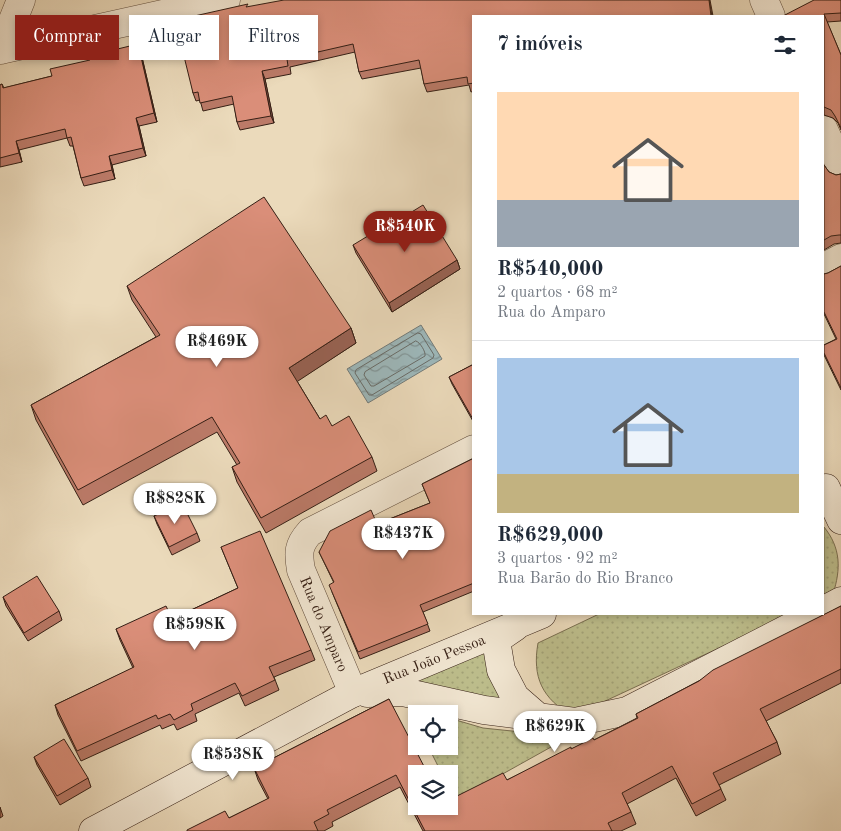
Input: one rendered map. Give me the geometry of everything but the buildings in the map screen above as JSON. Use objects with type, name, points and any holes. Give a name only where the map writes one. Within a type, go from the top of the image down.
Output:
[{"type":"main road","points":[[0,50],[21,0]]},
{"type":"main road","points":[[0,50],[226,0]]},
{"type":"main road","points":[[764,0],[771,15]]},
{"type":"main road","points":[[824,130],[841,167]]},
{"type":"main road","points":[[824,267],[841,258]]},
{"type":"main road","name":"Rua do Amparo","points":[[353,693],[301,570],[298,555],[302,540],[310,532],[472,450]]},
{"type":"main road","points":[[830,485],[841,520]]},
{"type":"main road","points":[[824,610],[841,601]]},
{"type":"main road","points":[[353,693],[403,692],[484,710],[575,722],[627,710],[814,615]]},
{"type":"main road","points":[[531,619],[496,640],[501,670],[516,697],[538,717]]},
{"type":"main road","name":"Rua João Pessoa","points":[[93,831],[353,693],[531,619]]},
{"type":"green space","points":[[824,527],[834,543],[838,567],[833,594],[824,599]]},
{"type":"green space","points":[[597,615],[790,615],[573,716],[554,702],[542,686],[538,677],[538,643]]},
{"type":"green space","points":[[492,649],[511,709],[408,684]]},
{"type":"green space","points":[[458,721],[483,728],[569,737],[458,799],[458,765],[438,765],[432,755],[458,755]]},
{"type":"water","points":[[421,325],[442,359],[368,403],[347,369]]}]
